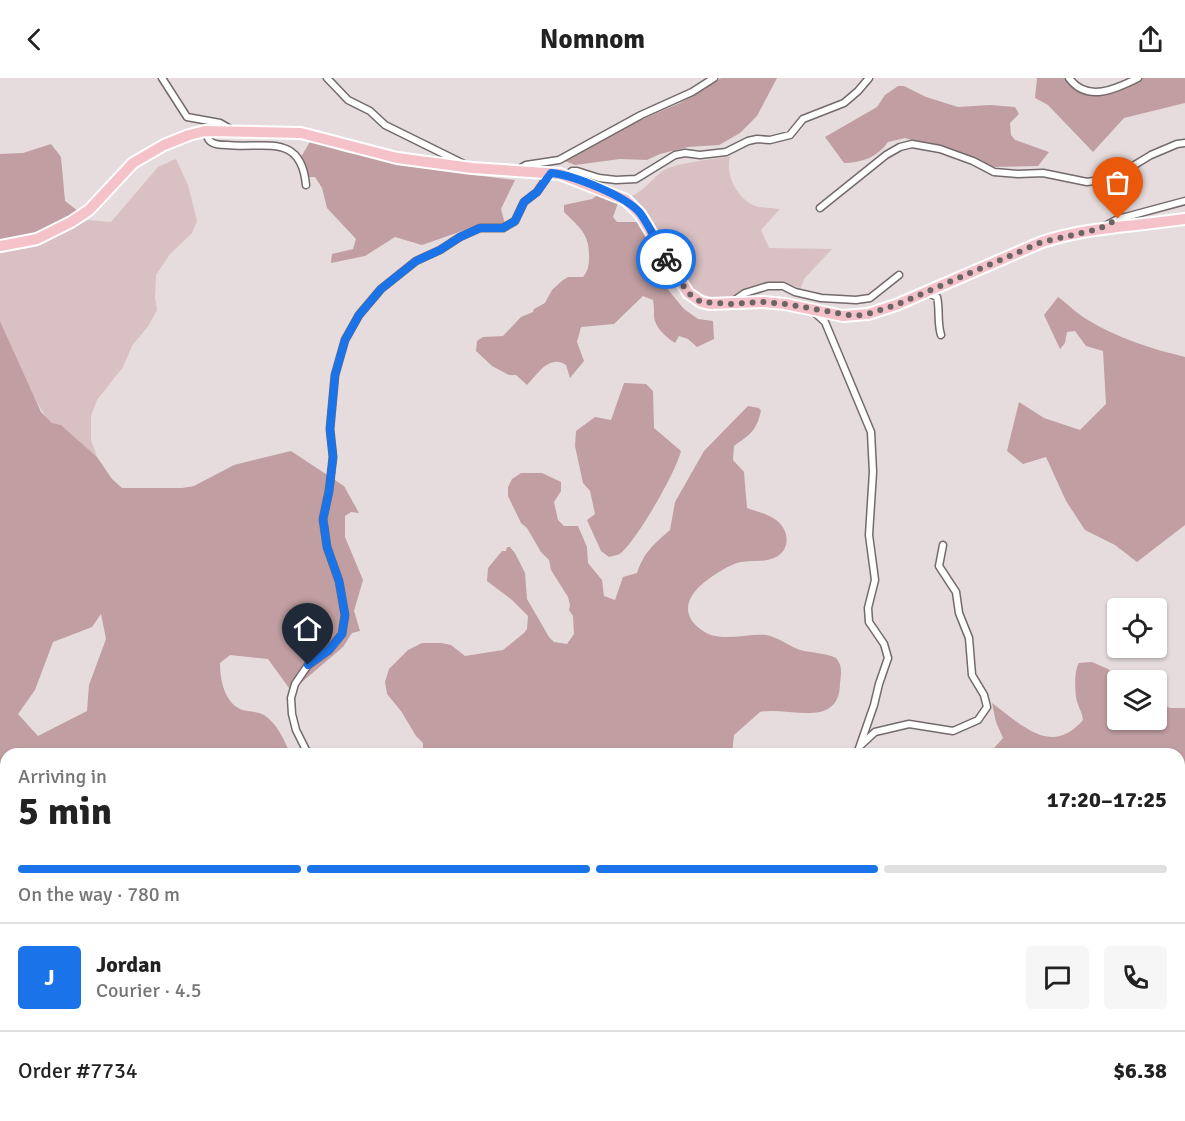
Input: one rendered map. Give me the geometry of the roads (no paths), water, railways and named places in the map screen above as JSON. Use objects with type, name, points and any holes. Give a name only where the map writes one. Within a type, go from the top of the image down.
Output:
[{"type":"main road","points":[[0,246],[37,239],[71,222],[89,210],[133,163],[164,145],[205,131],[301,133],[397,158],[472,168],[567,175],[626,200],[640,214],[680,282],[693,298],[709,304],[763,302],[843,316],[861,315],[896,305],[1042,242],[1099,229],[1185,219]]},
{"type":"street","points":[[162,78],[187,117],[220,123],[235,132]]},
{"type":"street","points":[[327,78],[348,100],[370,111],[385,125],[472,168]]},
{"type":"street","points":[[516,171],[526,165],[559,160],[641,115],[692,92],[714,78]]},
{"type":"street","points":[[567,175],[572,171],[577,171],[600,178],[636,179],[675,155],[726,152],[748,141],[770,140],[790,135],[804,119],[844,103],[869,78]]},
{"type":"street","points":[[1069,78],[1073,84],[1093,93],[1115,90],[1138,78]]},
{"type":"street","points":[[205,131],[210,141],[216,144],[265,145],[286,148],[294,152],[304,168],[306,185]]},
{"type":"street","points":[[820,208],[886,155],[900,147],[912,144],[940,149],[973,161],[994,172],[1043,173],[1087,182],[1113,178],[1151,155],[1185,143]]},
{"type":"street","points":[[305,748],[296,730],[292,714],[291,698],[295,684],[308,665],[329,650],[342,634],[345,615],[339,581],[327,547],[323,519],[333,457],[330,429],[335,375],[345,340],[359,315],[381,289],[416,261],[440,250],[460,237],[480,228],[503,228],[515,221],[524,202],[537,192],[551,173]]},
{"type":"street","points":[[1099,229],[1118,219],[1185,201]]},
{"type":"street","points":[[729,304],[745,293],[768,286],[783,286],[821,298],[856,300],[870,298],[899,275]]},
{"type":"street","points":[[926,292],[937,297],[940,309],[938,323],[941,334]]},
{"type":"street","points":[[811,309],[825,322],[871,432],[873,472],[869,535],[875,580],[868,608],[869,622],[884,644],[888,658],[860,746]]},
{"type":"street","points":[[860,746],[875,732],[909,724],[953,731],[978,720],[987,707],[984,695],[972,675],[969,638],[959,613],[956,592],[939,566],[943,545]]}]
